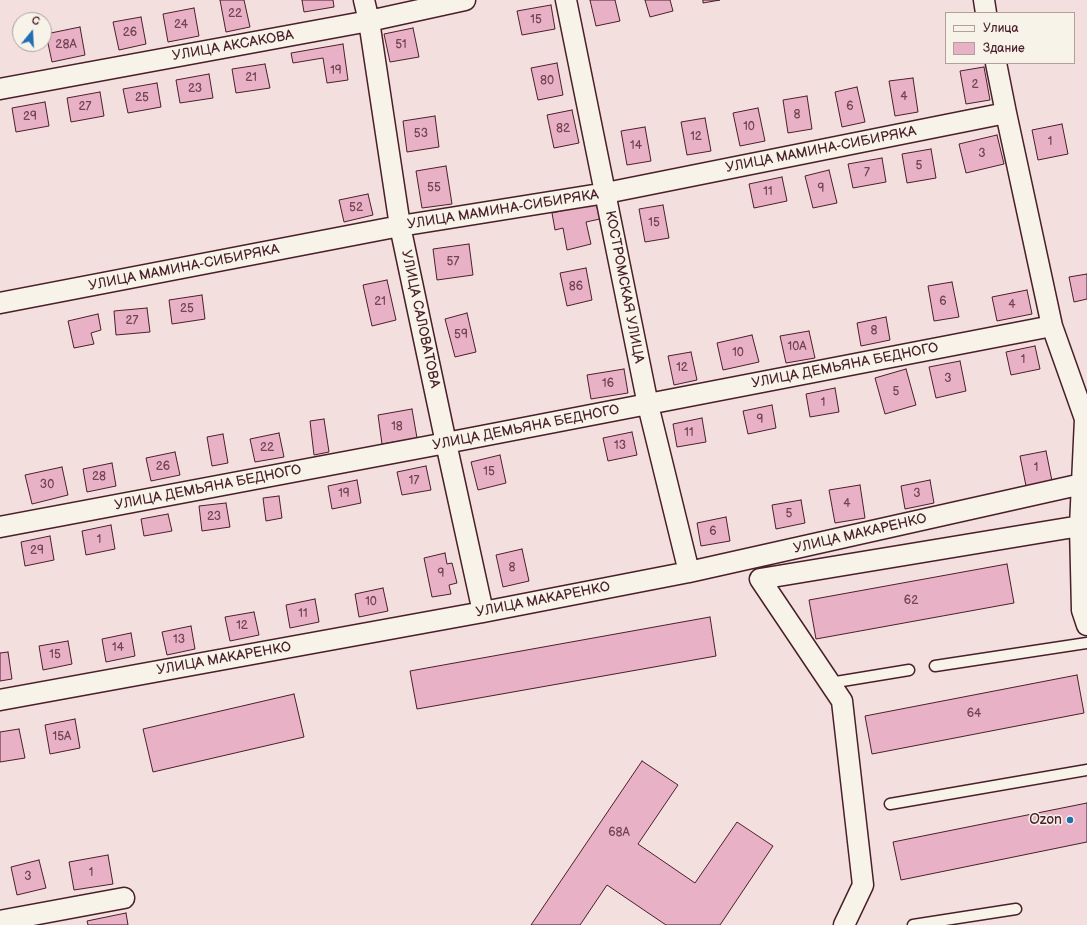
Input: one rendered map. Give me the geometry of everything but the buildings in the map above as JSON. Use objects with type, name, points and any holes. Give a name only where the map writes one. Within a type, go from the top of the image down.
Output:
[{"type":"street","name":"УЛИЦА САЛОВАТОВА","points":[[364,0],[369,20],[400,226],[483,612]]},
{"type":"street","name":"УЛИЦА АКСАКОВА","points":[[0,89],[369,20],[465,0]]},
{"type":"street","name":"КОСТРОМСКАЯ УЛИЦА","points":[[566,0],[648,405],[689,572]]},
{"type":"street","points":[[984,0],[986,12]]},
{"type":"street","points":[[996,64],[1052,326],[1086,414],[1080,526],[1082,610],[1087,625]]},
{"type":"street","name":"УЛИЦА МАМИНА-СИБИРЯКА","points":[[0,303],[400,226],[606,193],[1006,113]]},
{"type":"street","name":"УЛИЦА ДЕМЬЯНА БЕДНОГО","points":[[0,527],[446,444],[1052,326]]},
{"type":"street","name":"УЛИЦА МАКАРЕНКО","points":[[0,700],[483,612],[689,572],[1082,484]]},
{"type":"street","points":[[844,925],[864,884],[842,701],[760,579],[1080,526]]},
{"type":"street","points":[[0,921],[124,898]]},
{"type":"lane","points":[[935,666],[1087,643]]},
{"type":"lane","points":[[830,683],[909,670]]},
{"type":"lane","points":[[890,804],[1087,770]]},
{"type":"lane","points":[[913,925],[1016,909]]},
{"type":"place","name":"Ozon","points":[[1070,820]]}]
